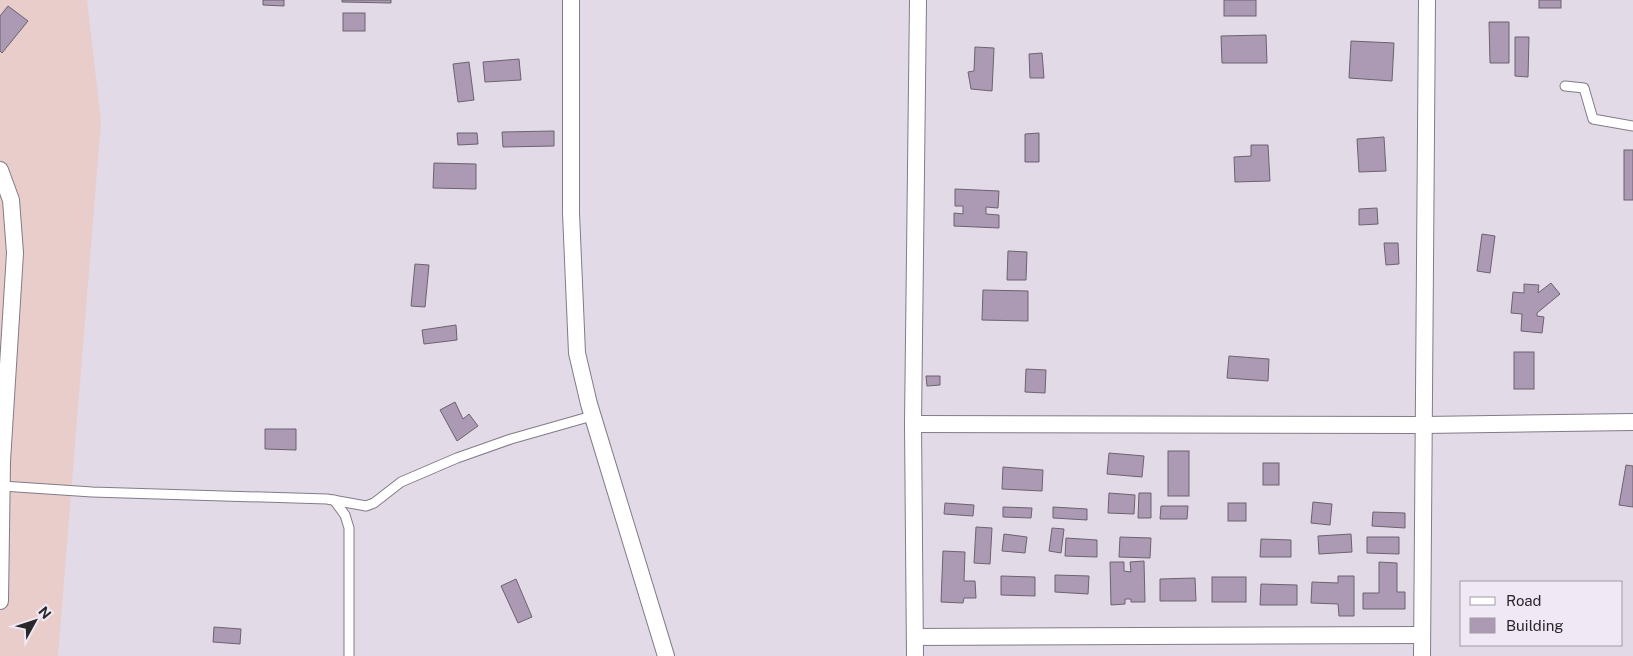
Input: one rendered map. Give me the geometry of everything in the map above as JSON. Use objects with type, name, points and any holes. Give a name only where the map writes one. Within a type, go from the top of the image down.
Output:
[{"type":"street","points":[[571,0],[570,212],[577,353],[592,416],[666,656]]},
{"type":"street","points":[[916,656],[913,424],[918,0]]},
{"type":"street","points":[[1422,656],[1427,0]]},
{"type":"street","points":[[0,170],[11,200],[15,253],[1,461],[0,601]]},
{"type":"street","points":[[913,424],[1425,425],[1633,422]]},
{"type":"street","points":[[915,637],[1422,635]]},
{"type":"lane","points":[[1565,86],[1584,88],[1593,119],[1633,126]]},
{"type":"lane","points":[[2,486],[92,492],[334,500],[358,506],[370,505],[401,482],[457,458],[511,438],[592,416]]},
{"type":"lane","points":[[334,500],[345,516],[349,528],[349,656]]},
{"type":"shaded area","points":[[0,0],[87,0],[101,122],[58,656],[0,656]]},
{"type":"building","points":[[263,0],[284,0],[284,6],[263,5]]},
{"type":"building","points":[[342,0],[391,0],[391,3],[342,2]]},
{"type":"building","points":[[1224,0],[1256,0],[1256,16],[1224,16]]},
{"type":"building","points":[[1539,0],[1561,0],[1561,8],[1539,8]]},
{"type":"building","points":[[8,6],[28,21],[2,53],[0,51],[0,16]]},
{"type":"building","points":[[343,13],[365,13],[365,31],[343,31]]},
{"type":"building","points":[[1489,22],[1509,22],[1509,63],[1490,63]]},
{"type":"building","points":[[1266,35],[1267,63],[1222,63],[1221,36]]},
{"type":"building","points":[[1515,37],[1529,37],[1528,77],[1515,76]]},
{"type":"building","points":[[1351,41],[1394,43],[1392,81],[1349,78]]},
{"type":"building","points":[[975,47],[994,48],[992,91],[971,89],[968,72],[974,71]]},
{"type":"building","points":[[1042,53],[1044,78],[1030,78],[1029,54]]},
{"type":"building","points":[[519,59],[521,80],[485,82],[483,62]]},
{"type":"building","points":[[469,62],[474,100],[458,102],[453,64]]},
{"type":"building","points":[[554,131],[554,146],[503,147],[502,132]]},
{"type":"building","points":[[457,133],[477,133],[478,144],[458,145]]},
{"type":"building","points":[[1039,133],[1039,162],[1025,162],[1025,134]]},
{"type":"building","points":[[1384,137],[1386,171],[1359,172],[1357,139]]},
{"type":"building","points":[[1251,145],[1268,145],[1270,181],[1235,182],[1234,157],[1251,156]]},
{"type":"building","points":[[1624,150],[1633,150],[1633,200],[1624,200]]},
{"type":"building","points":[[434,163],[476,164],[476,189],[433,188]]},
{"type":"building","points":[[955,189],[999,191],[998,208],[986,207],[986,214],[999,215],[999,228],[954,226],[954,213],[963,214],[963,206],[955,206]]},
{"type":"building","points":[[1377,208],[1378,224],[1359,225],[1359,209]]},
{"type":"building","points":[[1482,234],[1495,236],[1490,273],[1477,271]]},
{"type":"building","points":[[1384,243],[1398,243],[1399,264],[1386,265]]},
{"type":"building","points":[[1008,251],[1027,252],[1026,280],[1007,280]]},
{"type":"building","points":[[415,264],[429,265],[425,307],[411,306]]},
{"type":"building","points":[[1551,283],[1560,294],[1537,313],[1537,316],[1544,317],[1542,333],[1521,331],[1522,314],[1511,313],[1513,292],[1524,293],[1524,284],[1539,285],[1538,293]]},
{"type":"building","points":[[983,290],[1028,291],[1028,321],[982,320]]},
{"type":"building","points":[[456,325],[457,340],[424,344],[422,330]]},
{"type":"building","points":[[1514,352],[1534,352],[1534,389],[1514,389]]},
{"type":"building","points":[[1229,356],[1269,359],[1268,381],[1227,378]]},
{"type":"building","points":[[1026,369],[1046,370],[1045,393],[1025,392]]},
{"type":"building","points":[[926,376],[940,376],[940,385],[927,386]]},
{"type":"building","points":[[455,402],[463,419],[469,414],[478,426],[457,441],[440,410]]},
{"type":"building","points":[[265,429],[296,429],[296,450],[265,449]]},
{"type":"building","points":[[1168,451],[1189,451],[1189,496],[1168,496]]},
{"type":"building","points":[[1109,453],[1144,456],[1142,477],[1107,474]]},
{"type":"building","points":[[1263,463],[1279,463],[1279,485],[1263,485]]},
{"type":"building","points":[[1626,465],[1633,466],[1633,507],[1619,505]]},
{"type":"building","points":[[1003,467],[1043,470],[1042,491],[1002,489]]},
{"type":"building","points":[[1109,493],[1135,495],[1134,514],[1108,513]]},
{"type":"building","points":[[1139,493],[1151,493],[1151,518],[1138,518]]},
{"type":"building","points":[[1313,502],[1332,504],[1330,525],[1311,523]]},
{"type":"building","points":[[945,503],[974,505],[973,516],[944,514]]},
{"type":"building","points":[[1228,503],[1246,503],[1246,521],[1228,521]]},
{"type":"building","points":[[1161,506],[1188,506],[1187,519],[1160,519]]},
{"type":"building","points":[[1003,507],[1032,508],[1031,518],[1003,517]]},
{"type":"building","points":[[1053,507],[1087,509],[1087,520],[1053,518]]},
{"type":"building","points":[[1373,512],[1405,513],[1405,528],[1372,526]]},
{"type":"building","points":[[976,527],[992,528],[990,564],[974,563]]},
{"type":"building","points":[[1052,528],[1064,529],[1061,553],[1049,551]]},
{"type":"building","points":[[1004,534],[1027,537],[1025,553],[1002,551]]},
{"type":"building","points":[[1351,534],[1352,552],[1319,554],[1318,536]]},
{"type":"building","points":[[1120,537],[1151,538],[1150,558],[1119,557]]},
{"type":"building","points":[[1367,537],[1399,537],[1399,554],[1367,553]]},
{"type":"building","points":[[1066,538],[1097,540],[1097,557],[1065,556]]},
{"type":"building","points":[[1261,539],[1291,540],[1291,557],[1260,557]]},
{"type":"building","points":[[943,551],[965,552],[964,581],[975,581],[976,598],[964,598],[963,603],[941,602]]},
{"type":"building","points":[[1144,561],[1145,602],[1131,602],[1131,599],[1125,599],[1125,604],[1111,605],[1110,562],[1124,562],[1124,571],[1131,572],[1130,562]]},
{"type":"building","points":[[1379,562],[1397,563],[1397,592],[1405,592],[1405,609],[1363,609],[1363,593],[1379,593]]},
{"type":"building","points":[[1055,575],[1089,576],[1088,594],[1055,592]]},
{"type":"building","points":[[1001,576],[1035,577],[1035,596],[1001,595]]},
{"type":"building","points":[[1338,576],[1354,576],[1354,616],[1339,616],[1338,604],[1311,603],[1312,582],[1338,583]]},
{"type":"building","points":[[1212,577],[1246,577],[1246,602],[1212,602]]},
{"type":"building","points":[[1195,578],[1196,601],[1160,601],[1160,579]]},
{"type":"building","points":[[516,579],[532,617],[518,623],[501,586]]},
{"type":"building","points":[[1261,584],[1297,585],[1297,605],[1260,605]]},
{"type":"building","points":[[214,627],[241,629],[240,644],[213,642]]}]
